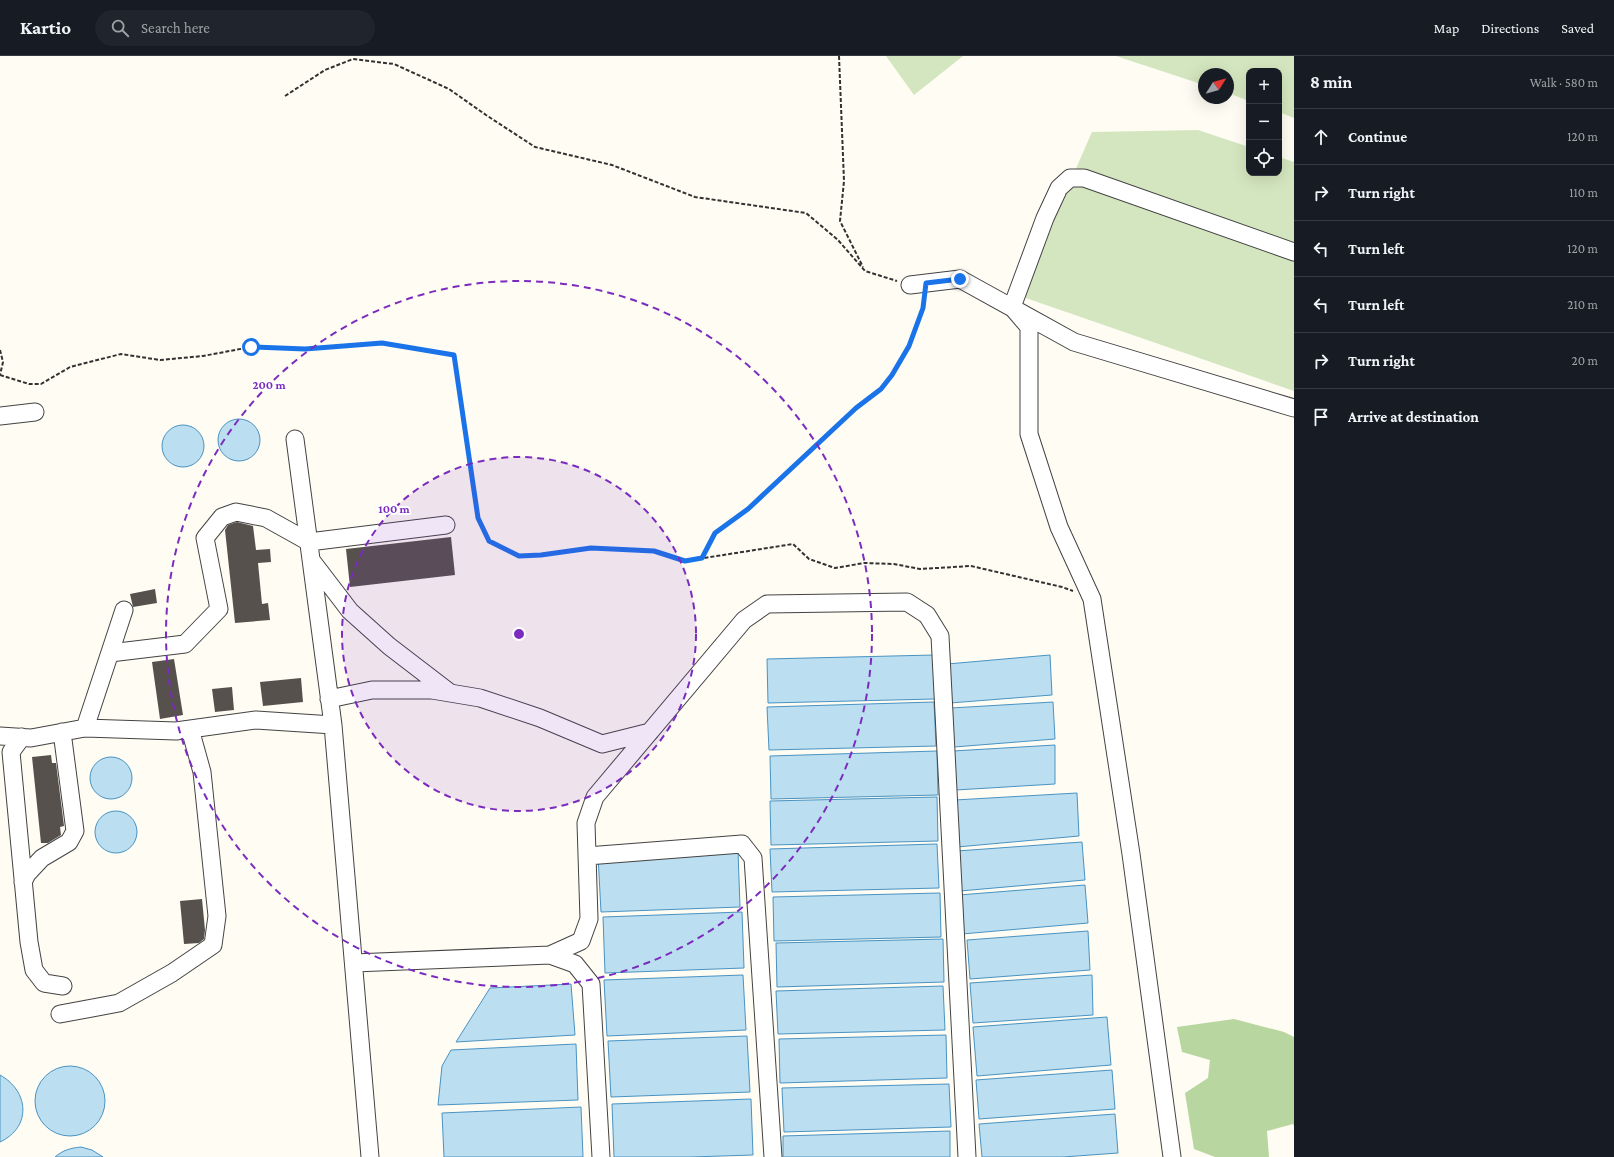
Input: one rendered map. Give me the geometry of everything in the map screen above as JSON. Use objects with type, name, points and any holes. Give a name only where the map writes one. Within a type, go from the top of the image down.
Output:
[{"type":"street","points":[[1012,307],[1058,188],[1070,178],[1084,178],[1294,252]]},
{"type":"street","points":[[910,285],[960,279],[1074,342],[1294,408]]},
{"type":"street","points":[[1012,307],[1028,327],[1029,434],[1059,527],[1092,599],[1129,847],[1172,1157]]},
{"type":"street","points":[[0,416],[35,412]]},
{"type":"street","points":[[296,439],[332,725],[370,1157]]},
{"type":"street","points":[[110,653],[185,644],[219,609],[205,538],[222,517],[236,512],[266,518],[309,542],[446,525]]},
{"type":"street","points":[[311,560],[350,612],[389,646],[450,693]]},
{"type":"street","points":[[354,963],[550,954],[581,941],[590,919],[586,823],[595,797],[744,620],[767,604],[907,602],[926,615],[940,636],[967,1157]]},
{"type":"street","points":[[85,728],[124,610]]},
{"type":"street","points":[[329,699],[372,690],[432,690],[487,701],[540,718],[602,744],[650,732]]},
{"type":"street","points":[[0,736],[31,738],[85,728],[176,730],[256,720],[332,725]]},
{"type":"street","points":[[60,1014],[119,1003],[172,973],[213,946],[217,916],[202,772],[190,729]]},
{"type":"street","points":[[23,882],[26,874],[42,858],[69,842],[75,831],[62,732]]},
{"type":"street","points":[[22,737],[11,752],[28,942],[34,970],[44,983],[63,986]]},
{"type":"street","points":[[587,856],[742,844],[753,858],[773,1157]]},
{"type":"street","points":[[550,954],[576,964],[591,984],[601,1157]]},
{"type":"path","points":[[839,56],[844,181],[840,221],[865,271]]},
{"type":"path","points":[[285,96],[325,70],[353,60],[394,64],[449,89],[535,147],[612,165],[695,197],[806,212],[838,240],[865,271],[910,285]]},
{"type":"path","points":[[702,558],[715,533],[748,509],[856,408],[881,389],[892,375],[909,346],[923,308],[926,283]]},
{"type":"path","points":[[0,350],[3,362],[0,375],[29,384],[42,384],[70,367],[121,354],[160,360],[203,356],[251,347],[305,349],[382,343],[454,355],[478,518],[489,541],[519,556],[541,555],[591,548],[654,551],[685,561],[792,544],[809,560],[835,568],[864,563],[894,564],[920,569],[971,566],[1062,587],[1092,599]]},
{"type":"green space","points":[[886,56],[963,56],[914,95]]},
{"type":"green space","points":[[1116,56],[1294,56],[1294,118],[1282,113],[1282,68],[1246,68],[1246,100],[1234,95],[1234,68],[1198,68],[1198,83]]},
{"type":"green space","points":[[1198,130],[1246,146],[1246,176],[1282,176],[1282,158],[1294,162],[1294,391],[1020,296],[1092,132]]},
{"type":"green space","points":[[1234,1019],[1284,1032],[1294,1037],[1294,1126],[1293,1124],[1267,1131],[1269,1157],[1215,1157],[1194,1149],[1185,1093],[1208,1078],[1210,1060],[1182,1052],[1177,1027]]},
{"type":"water","points":[[235,419],[243,419],[251,422],[257,428],[260,440],[257,452],[251,458],[243,461],[235,461],[227,458],[221,452],[218,444],[218,436],[221,428],[227,422]]},
{"type":"water","points":[[179,425],[187,425],[195,428],[201,434],[204,446],[201,458],[195,464],[187,467],[179,467],[171,464],[165,458],[162,450],[162,442],[165,434],[171,428]]},
{"type":"water","points":[[934,655],[935,699],[768,703],[767,659]]},
{"type":"water","points":[[1050,655],[1052,695],[950,703],[947,664]]},
{"type":"water","points":[[934,702],[936,746],[769,750],[767,707]]},
{"type":"water","points":[[1053,702],[1055,739],[954,747],[951,708]]},
{"type":"water","points":[[1055,745],[1055,784],[956,790],[953,751]]},
{"type":"water","points":[[937,751],[938,795],[771,799],[770,756]]},
{"type":"water","points":[[107,757],[115,757],[123,760],[129,766],[132,778],[129,790],[123,796],[115,799],[107,799],[99,796],[93,790],[90,782],[90,774],[93,766],[99,760]]},
{"type":"water","points":[[1077,793],[1079,836],[957,847],[955,800]]},
{"type":"water","points":[[937,797],[938,841],[771,845],[770,801]]},
{"type":"water","points":[[112,811],[120,811],[128,814],[134,820],[137,832],[134,844],[128,850],[120,853],[112,853],[104,850],[98,844],[95,836],[95,828],[98,820],[104,814]]},
{"type":"water","points":[[1082,842],[1085,880],[960,891],[957,851]]},
{"type":"water","points":[[937,844],[939,888],[772,892],[770,849]]},
{"type":"water","points":[[738,851],[740,907],[601,912],[598,856]]},
{"type":"water","points":[[1085,885],[1088,923],[962,934],[959,895]]},
{"type":"water","points":[[940,893],[941,937],[774,941],[773,897]]},
{"type":"water","points":[[742,912],[744,968],[605,973],[603,917]]},
{"type":"water","points":[[1088,931],[1090,970],[970,979],[967,940]]},
{"type":"water","points":[[943,939],[944,982],[777,987],[776,943]]},
{"type":"water","points":[[743,975],[746,1030],[607,1036],[604,980]]},
{"type":"water","points":[[1092,975],[1093,1015],[973,1023],[970,983]]},
{"type":"water","points":[[571,984],[575,1035],[456,1042],[490,988]]},
{"type":"water","points":[[943,986],[945,1030],[778,1034],[776,991]]},
{"type":"water","points":[[1107,1017],[1111,1065],[977,1076],[973,1027]]},
{"type":"water","points":[[946,1035],[947,1078],[780,1083],[779,1039]]},
{"type":"water","points":[[747,1036],[750,1092],[611,1097],[608,1041]]},
{"type":"water","points":[[576,1044],[578,1100],[438,1105],[442,1066],[451,1050]]},
{"type":"water","points":[[63,1066],[77,1066],[90,1072],[99,1081],[103,1087],[105,1101],[103,1115],[95,1126],[84,1134],[77,1136],[63,1136],[56,1134],[45,1126],[37,1115],[35,1108],[35,1094],[37,1087],[45,1076],[56,1068]]},
{"type":"water","points":[[1112,1070],[1115,1109],[979,1119],[976,1080]]},
{"type":"water","points":[[0,1075],[10,1082],[17,1090],[23,1109],[22,1118],[18,1127],[0,1142]]},
{"type":"water","points":[[949,1084],[951,1127],[784,1132],[782,1088]]},
{"type":"water","points":[[751,1099],[753,1155],[614,1157],[612,1104]]},
{"type":"water","points":[[581,1107],[583,1157],[444,1157],[442,1113]]},
{"type":"water","points":[[1115,1114],[1118,1153],[1063,1157],[982,1157],[979,1124]]},
{"type":"water","points":[[950,1131],[950,1157],[783,1157],[783,1136]]},
{"type":"water","points":[[81,1147],[92,1150],[103,1157],[55,1157],[67,1150]]},
{"type":"building","points":[[237,522],[253,526],[256,550],[270,549],[271,562],[258,563],[262,604],[268,603],[270,620],[235,623],[225,530],[228,525]]},
{"type":"building","points":[[451,537],[455,575],[350,587],[346,549]]},
{"type":"building","points":[[155,589],[157,603],[133,607],[130,594]]},
{"type":"building","points":[[174,659],[183,715],[160,719],[152,662]]},
{"type":"building","points":[[301,678],[303,702],[263,706],[260,682]]},
{"type":"building","points":[[232,687],[234,710],[215,712],[212,689]]},
{"type":"building","points":[[51,755],[52,763],[56,763],[64,826],[60,827],[61,835],[48,843],[41,843],[32,757]]},
{"type":"building","points":[[202,899],[205,930],[204,939],[199,943],[184,944],[180,901]]},
{"type":"route","points":[[251,347],[305,349],[382,343],[454,355],[478,518],[489,541],[519,556],[541,555],[591,548],[654,551],[685,561],[702,558],[715,533],[748,509],[856,408],[881,389],[892,375],[909,346],[923,308],[926,283],[960,279]]}]
